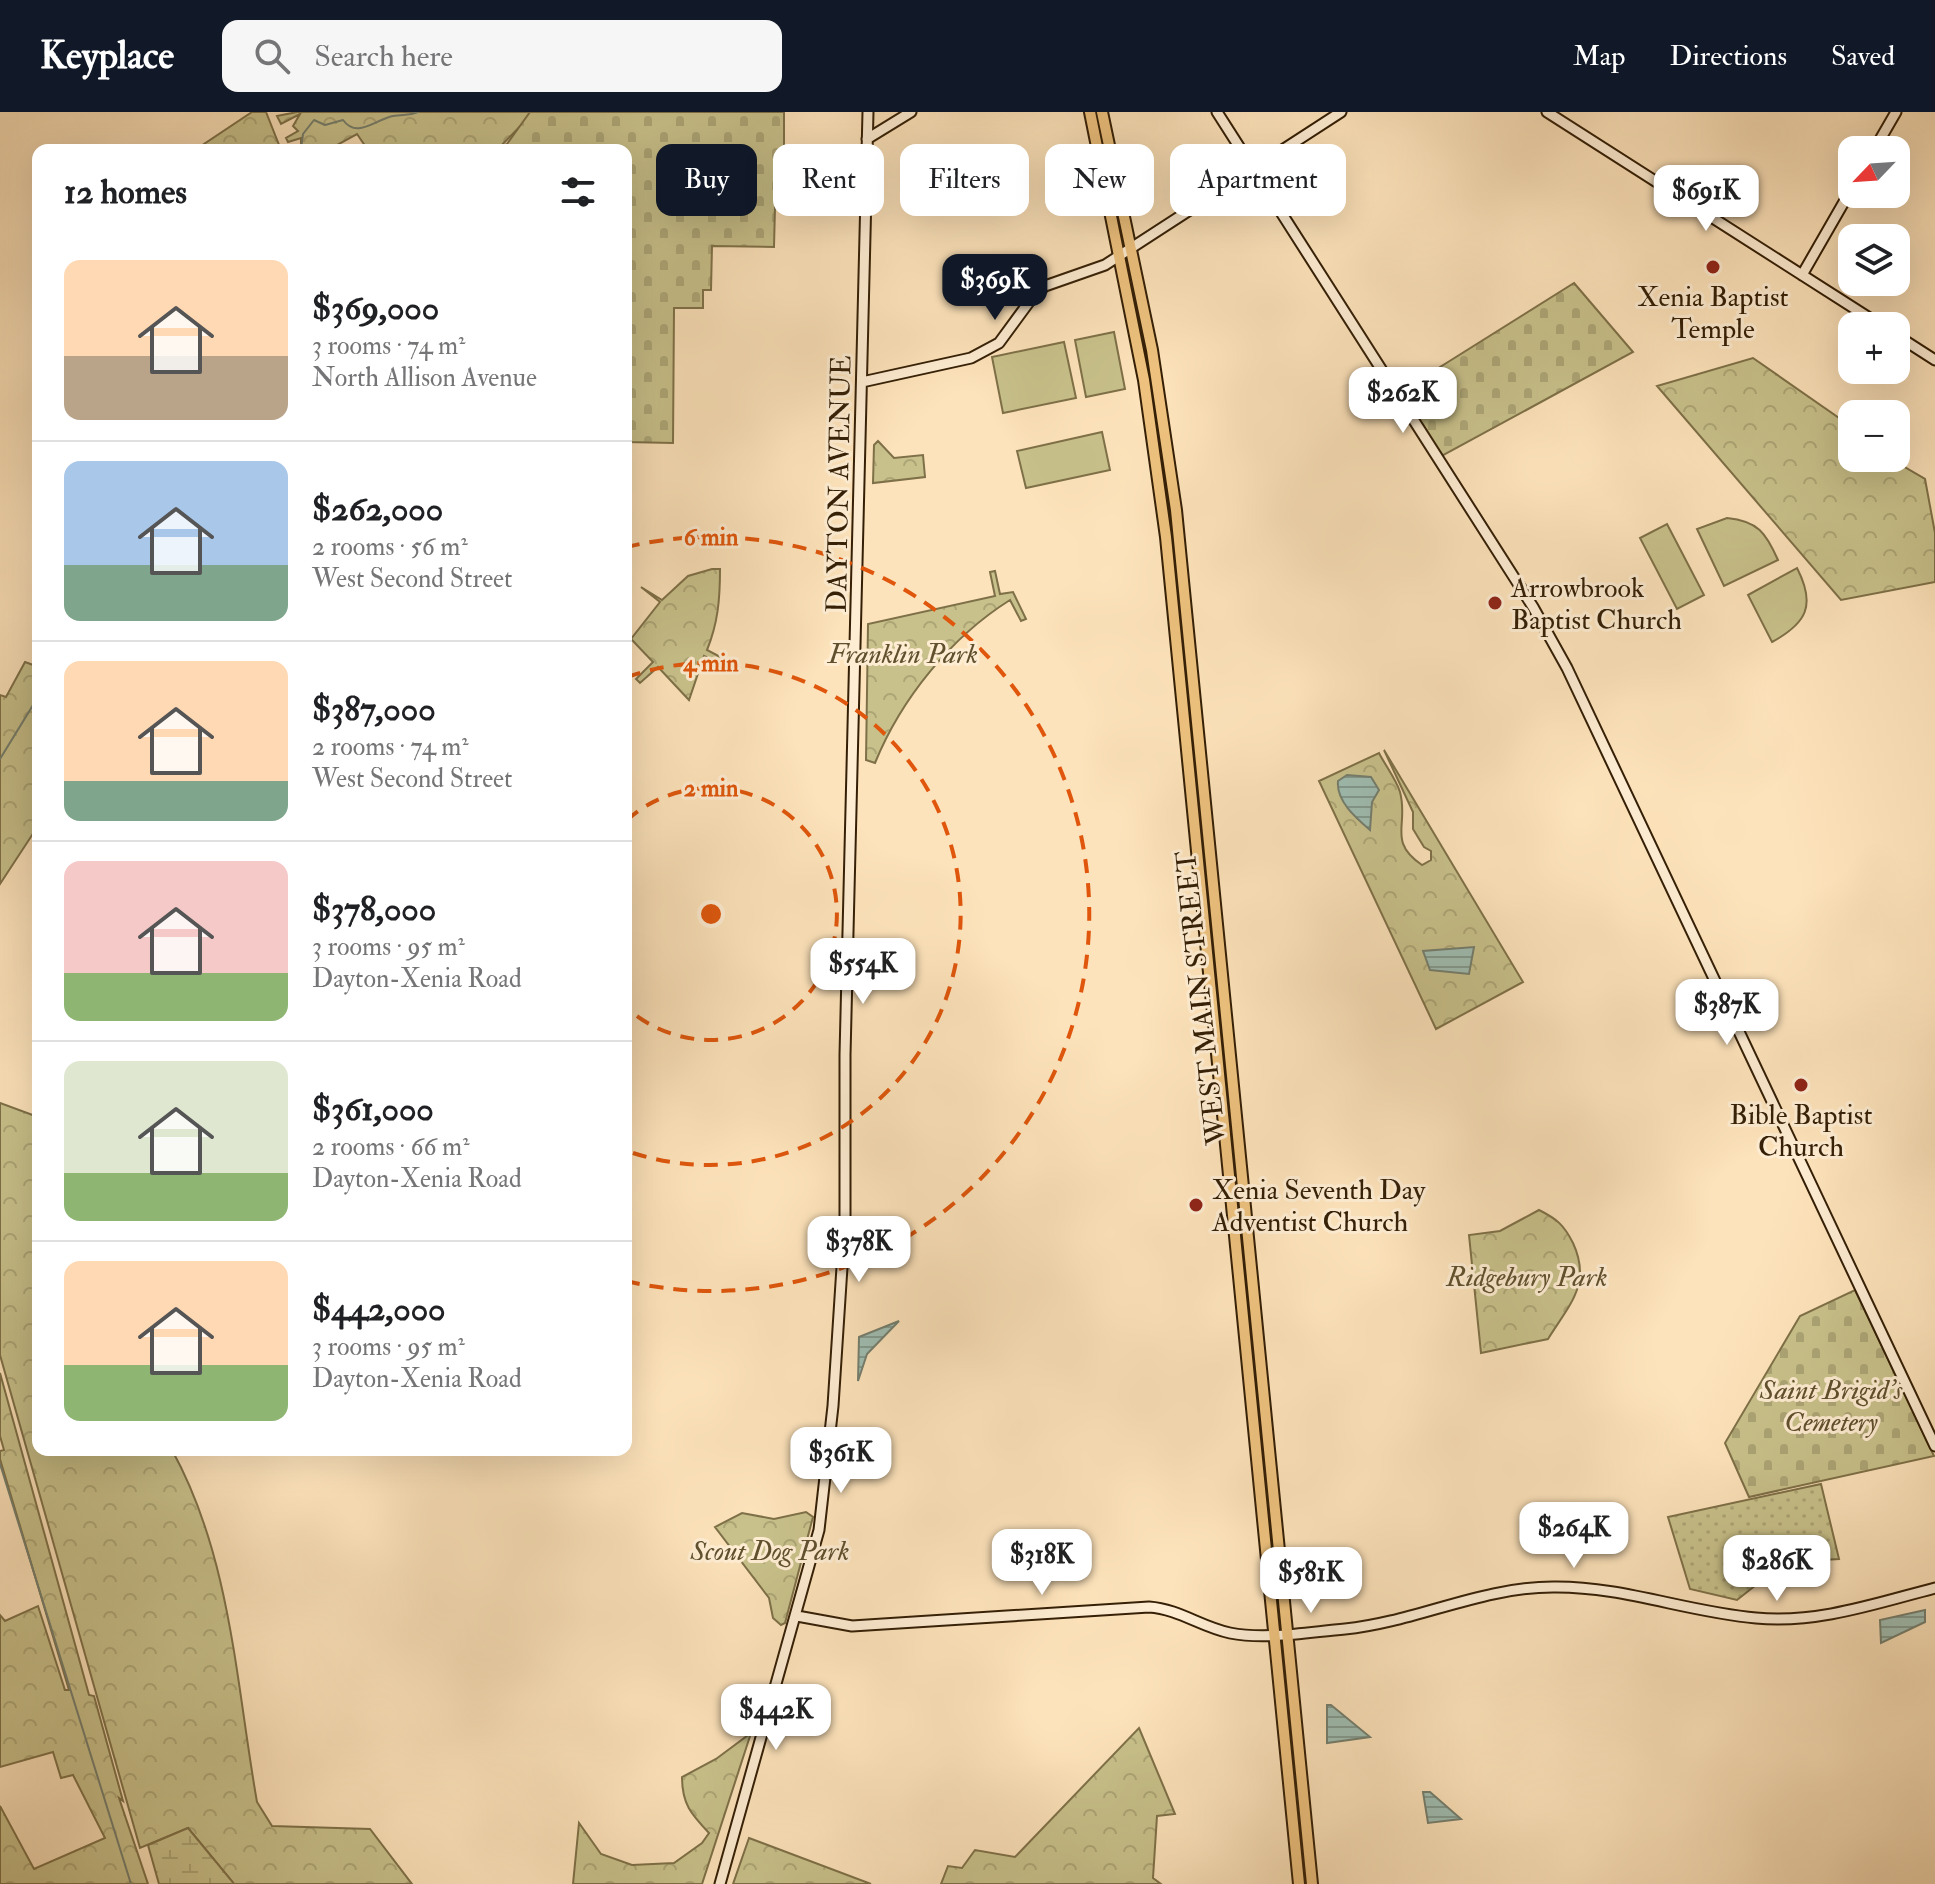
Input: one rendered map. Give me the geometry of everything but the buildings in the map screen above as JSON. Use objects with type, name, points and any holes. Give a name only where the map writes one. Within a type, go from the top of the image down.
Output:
[{"type":"main road","name":"DAYTON AVENUE","points":[[720,1884],[797,1616],[824,1500],[843,1275],[868,112]]},
{"type":"main road","points":[[867,139],[911,112]]},
{"type":"main road","name":"WEST MAIN STREET","points":[[1090,112],[1121,253],[1151,423],[1166,537],[1281,1633],[1312,1884]]},
{"type":"main road","name":"WEST MAIN STREET","points":[[1102,112],[1160,397],[1176,510],[1281,1633],[1299,1884]]},
{"type":"main road","points":[[1217,112],[1237,144]]},
{"type":"main road","points":[[1290,144],[1341,112]]},
{"type":"main road","points":[[1547,112],[1860,312]]},
{"type":"main road","points":[[1882,136],[1896,112]]},
{"type":"main road","points":[[1802,275],[1841,208]]},
{"type":"main road","points":[[862,382],[983,353],[1002,340],[1032,298],[1045,286],[1100,268],[1178,216]]},
{"type":"main road","points":[[1283,216],[1533,607],[1578,687],[1935,1446]]},
{"type":"main road","points":[[1910,344],[1935,360]]},
{"type":"main road","points":[[797,1616],[852,1626],[1149,1607],[1175,1612],[1228,1633],[1281,1633],[1371,1625],[1502,1592],[1538,1587],[1598,1588],[1774,1619],[1822,1616],[1935,1588]]},
{"type":"green space","points":[[252,112],[266,112],[279,144],[204,144]]},
{"type":"green space","points":[[297,112],[534,112],[503,144],[364,144],[357,134],[339,144],[301,144],[301,138],[288,142],[286,138],[298,131],[293,126],[300,114],[281,124],[277,116]]},
{"type":"green space","points":[[530,112],[784,112],[784,144],[773,144],[774,247],[712,246],[711,290],[703,290],[703,308],[674,308],[673,443],[632,442],[632,144],[507,144]]},
{"type":"green space","points":[[1574,283],[1633,352],[1438,458],[1397,394]]},
{"type":"green space","points":[[1114,332],[1125,389],[1086,397],[1075,340]]},
{"type":"green space","points":[[1064,342],[1076,398],[1003,413],[992,357]]},
{"type":"green space","points":[[1753,358],[1838,417],[1838,472],[1910,470],[1925,479],[1935,533],[1935,582],[1841,600],[1657,386]]},
{"type":"green space","points":[[1102,432],[1110,470],[1026,488],[1017,451]]},
{"type":"green space","points":[[878,441],[894,458],[923,455],[925,477],[873,483],[874,445]]},
{"type":"green space","points":[[1727,518],[1754,525],[1769,542],[1778,560],[1724,586],[1697,529]]},
{"type":"green space","points":[[1667,524],[1704,595],[1677,609],[1640,538]]},
{"type":"green space","points":[[1797,568],[1806,592],[1805,612],[1793,628],[1772,642],[1748,595]]},
{"type":"green space","points":[[720,569],[716,620],[707,650],[728,661],[725,666],[704,656],[689,700],[658,667],[640,683],[636,679],[653,662],[632,640],[660,602],[641,587],[662,600],[688,576]]},
{"type":"green space","name":"Franklin Park","points":[[995,571],[1000,594],[1013,592],[1026,619],[1021,621],[1010,600],[968,632],[930,671],[914,693],[875,763],[866,760],[868,624],[995,596],[990,572]]},
{"type":"green space","points":[[25,662],[32,665],[32,835],[0,884],[0,695],[6,697]]},
{"type":"green space","points":[[1384,750],[1523,982],[1436,1029],[1319,781],[1379,753],[1400,792],[1401,832],[1405,848],[1422,865],[1431,860],[1431,851],[1424,847],[1413,829],[1413,812]]},
{"type":"green space","points":[[0,1103],[32,1115],[32,1456],[175,1456],[192,1491],[219,1577],[257,1802],[272,1826],[370,1829],[412,1884],[234,1884],[188,1828],[140,1848],[0,1355]]},
{"type":"green space","name":"Ridgebury Park","points":[[1539,1210],[1559,1223],[1573,1243],[1580,1271],[1576,1294],[1548,1339],[1481,1353],[1469,1235],[1500,1231]]},
{"type":"green space","name":"Saint Brigid’s Cemetery","points":[[1855,1290],[1934,1456],[1749,1497],[1725,1443],[1800,1316]]},
{"type":"green space","points":[[0,1373],[89,1695],[94,1696],[123,1801],[119,1798],[148,1884],[0,1884],[0,1806],[34,1869],[105,1838],[73,1775],[61,1778],[53,1752],[0,1767],[0,1615],[5,1621],[38,1606],[65,1690],[69,1690],[0,1459],[0,1451],[4,1450],[0,1436]]},
{"type":"green space","points":[[1821,1484],[1839,1559],[1785,1562],[1737,1600],[1690,1589],[1668,1517]]},
{"type":"green space","name":"Scout Dog Park","points":[[806,1512],[813,1517],[785,1623],[781,1625],[773,1618],[769,1598],[715,1527],[742,1513],[774,1519]]},
{"type":"green space","points":[[1139,1728],[1175,1814],[1157,1816],[1153,1878],[1161,1884],[941,1884],[948,1866],[962,1868],[975,1850],[1015,1857]]},
{"type":"green space","points":[[751,1733],[702,1884],[573,1884],[579,1823],[601,1854],[632,1865],[674,1863],[702,1843],[709,1833],[689,1808],[682,1777],[716,1759]]},
{"type":"green space","points":[[188,1828],[234,1884],[159,1884],[148,1845]]},
{"type":"green space","points":[[749,1838],[871,1884],[733,1884]]},
{"type":"water","points":[[1347,775],[1371,777],[1379,790],[1372,802],[1370,830],[1340,795],[1338,781]]},
{"type":"water","points":[[1474,947],[1469,974],[1430,970],[1423,951]]},
{"type":"water","points":[[899,1321],[867,1354],[858,1381],[859,1337]]},
{"type":"water","points":[[1925,1610],[1925,1622],[1881,1643],[1880,1620]]},
{"type":"water","points":[[1327,1705],[1331,1705],[1370,1737],[1327,1743]]},
{"type":"water","points":[[1423,1792],[1430,1792],[1461,1819],[1428,1823]]},
{"type":"waterway","points":[[302,144],[303,134],[314,120],[325,125],[343,120],[354,128],[360,128],[393,116],[418,112]]},
{"type":"waterway","points":[[0,759],[32,707]]},
{"type":"waterway","points":[[0,1464],[131,1884]]},
{"type":"place","name":"Xenia Baptist Temple","points":[[1713,267]]},
{"type":"place","name":"Arrowbrook Baptist Church","points":[[1495,603]]},
{"type":"place","name":"Bible Baptist Church","points":[[1801,1085]]},
{"type":"place","name":"Xenia Seventh Day Adventist Church","points":[[1196,1205]]}]
